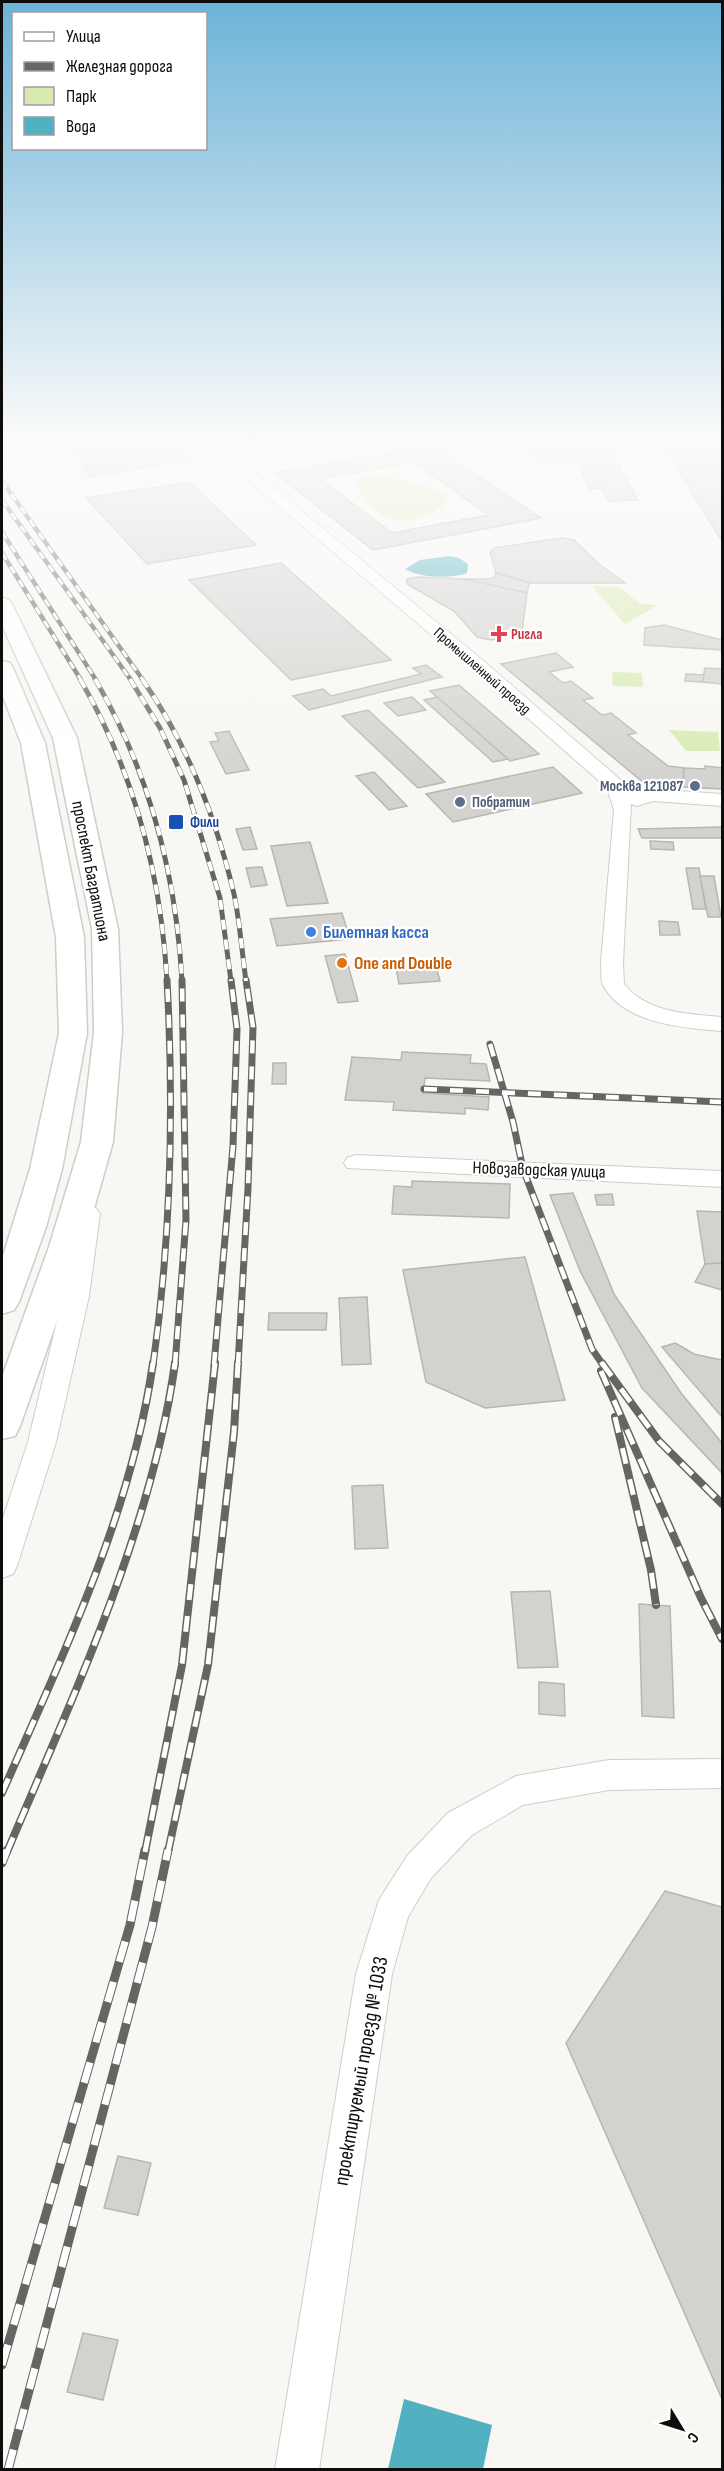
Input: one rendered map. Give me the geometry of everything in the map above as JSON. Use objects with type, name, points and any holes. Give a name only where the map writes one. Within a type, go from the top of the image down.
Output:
[{"type":"main road","name":"проспект Багратиона","points":[[2,604],[65,738],[105,930],[108,1032],[97,1142],[66,1247],[2,1425]]},
{"type":"main road","name":"проспект Багратиона","points":[[2,668],[33,743],[70,937],[73,1033],[46,1169],[30,1227],[2,1302]]},
{"type":"street","name":"Промышленный проезд","points":[[348,557],[479,666],[616,786],[651,795],[723,800]]},
{"type":"street","points":[[616,786],[622,810],[612,962],[614,985],[628,1000],[639,1007],[676,1019],[723,1024]]},
{"type":"street","name":"Промышленный проезд","points":[[622,810],[630,802],[651,795]]},
{"type":"street","points":[[2,1566],[42,1442],[76,1296],[97,1142]]},
{"type":"street","name":"Новозаводская улица","points":[[356,1163],[723,1179]]},
{"type":"street","points":[[2,1264],[46,1169]]},
{"type":"street","name":"проектируемый проезд № 1033","points":[[297,2469],[374,1974],[392,1912],[419,1867],[460,1824],[516,1791],[609,1775],[723,1774]]},
{"type":"green space","points":[[592,586],[619,587],[640,604],[658,605],[625,624]]},
{"type":"green space","points":[[612,672],[642,673],[643,687],[613,686]]},
{"type":"green space","points":[[669,730],[718,732],[720,751],[686,751]]},
{"type":"water","points":[[459,558],[468,564],[467,573],[435,577],[405,569],[420,560]]},
{"type":"water","points":[[404,2399],[492,2425],[483,2469],[388,2469]]},
{"type":"building","points":[[141,557],[185,557],[147,564]]},
{"type":"building","points":[[492,557],[592,557],[625,583],[532,583],[496,573]]},
{"type":"building","points":[[281,563],[391,660],[291,680],[189,580]]},
{"type":"building","points":[[496,573],[532,583],[529,584],[527,593],[464,579],[489,579],[495,577]]},
{"type":"building","points":[[418,577],[464,579],[527,593],[522,631],[512,636],[491,640],[477,637],[454,611],[407,584],[407,579]]},
{"type":"building","points":[[664,625],[722,640],[722,650],[644,645],[645,628]]},
{"type":"building","points":[[556,653],[573,667],[549,672],[563,683],[571,681],[593,698],[583,700],[602,715],[611,713],[636,733],[628,735],[668,766],[684,768],[683,787],[645,784],[501,664]]},
{"type":"building","points":[[426,665],[442,677],[309,710],[293,696],[323,689],[331,696],[421,674],[413,668]]},
{"type":"building","points":[[705,668],[722,669],[722,684],[702,682]]},
{"type":"building","points":[[686,674],[704,675],[702,682],[685,681]]},
{"type":"building","points":[[459,685],[539,754],[510,761],[430,691]]},
{"type":"building","points":[[412,697],[426,710],[398,716],[384,703]]},
{"type":"building","points":[[437,697],[508,759],[493,762],[424,700]]},
{"type":"building","points":[[368,710],[445,782],[418,788],[342,716]]},
{"type":"building","points":[[229,731],[249,770],[226,774],[210,742],[219,741],[215,733]]},
{"type":"building","points":[[705,766],[722,768],[722,789],[683,787],[684,768],[705,769]]},
{"type":"building","points":[[553,767],[582,793],[453,822],[426,794]]},
{"type":"building","points":[[374,772],[407,806],[389,810],[356,776]]},
{"type":"building","points":[[250,827],[257,849],[243,850],[236,829]]},
{"type":"building","points":[[722,827],[722,838],[642,838],[638,829]]},
{"type":"building","points":[[650,841],[673,842],[674,850],[651,849]]},
{"type":"building","points":[[310,842],[328,903],[287,906],[271,846]]},
{"type":"building","points":[[262,867],[267,885],[251,887],[246,868]]},
{"type":"building","points":[[686,868],[699,868],[706,909],[693,909]]},
{"type":"building","points":[[700,876],[714,876],[721,917],[708,917]]},
{"type":"building","points":[[342,913],[350,939],[277,946],[270,919]]},
{"type":"building","points":[[659,921],[678,922],[680,935],[660,935]]},
{"type":"building","points":[[345,954],[358,1001],[338,1003],[325,956]]},
{"type":"building","points":[[436,966],[440,981],[399,984],[396,968]]},
{"type":"building","points":[[402,1052],[471,1055],[470,1063],[486,1064],[490,1081],[425,1078],[423,1093],[489,1097],[488,1110],[465,1108],[465,1114],[393,1110],[394,1102],[345,1100],[352,1057],[401,1060]]},
{"type":"building","points":[[273,1063],[286,1063],[286,1084],[272,1084]]},
{"type":"building","points":[[412,1181],[510,1184],[509,1218],[392,1214],[394,1186],[412,1187]]},
{"type":"building","points":[[573,1193],[614,1294],[681,1393],[722,1443],[722,1473],[642,1388],[580,1271],[550,1195]]},
{"type":"building","points":[[612,1194],[614,1205],[597,1205],[595,1195]]},
{"type":"building","points":[[697,1211],[722,1212],[722,1263],[705,1264]]},
{"type":"building","points":[[525,1257],[565,1400],[485,1408],[426,1382],[403,1270]]},
{"type":"building","points":[[722,1263],[722,1290],[695,1282],[705,1264]]},
{"type":"building","points":[[367,1297],[371,1364],[342,1365],[339,1298]]},
{"type":"building","points":[[269,1313],[327,1313],[326,1330],[268,1330]]},
{"type":"building","points":[[675,1343],[694,1354],[722,1360],[722,1417],[662,1347]]},
{"type":"building","points":[[383,1485],[388,1548],[355,1549],[352,1486]]},
{"type":"building","points":[[550,1591],[558,1667],[518,1668],[511,1592]]},
{"type":"building","points":[[639,1604],[670,1606],[674,1718],[642,1716]]},
{"type":"building","points":[[539,1682],[564,1684],[565,1716],[539,1714]]},
{"type":"building","points":[[665,1891],[722,1907],[722,2399],[566,2043]]},
{"type":"building","points":[[118,2156],[151,2163],[138,2215],[104,2208]]},
{"type":"building","points":[[83,2333],[118,2340],[103,2400],[67,2392]]},
{"type":"railway","points":[[5,557],[81,680]]},
{"type":"railway","points":[[18,557],[96,680]]},
{"type":"railway","points":[[43,557],[131,680]]},
{"type":"railway","points":[[56,557],[143,680]]},
{"type":"railway","points":[[80,679],[116,750],[142,825],[158,902],[167,981]]},
{"type":"railway","points":[[95,679],[131,751],[157,825],[174,901],[182,981]]},
{"type":"railway","points":[[130,679],[160,728],[184,780],[220,898],[231,981]]},
{"type":"railway","points":[[142,679],[173,729],[209,809],[234,894],[246,981]]},
{"type":"railway","points":[[153,1365],[164,1270],[169,1173],[170,1076],[167,980]]},
{"type":"railway","points":[[175,1365],[186,1220],[182,980]]},
{"type":"railway","points":[[214,1365],[233,1146],[237,1029],[231,980]]},
{"type":"railway","points":[[238,1365],[248,1188],[253,1027],[246,980]]},
{"type":"railway","points":[[490,1044],[504,1093]]},
{"type":"railway","points":[[424,1089],[504,1093]]},
{"type":"railway","points":[[504,1093],[722,1102]]},
{"type":"railway","points":[[504,1093],[523,1169],[592,1349],[603,1365]]},
{"type":"railway","points":[[2,1793],[71,1636],[112,1529],[143,1419],[153,1363]]},
{"type":"railway","points":[[7,1852],[83,1674],[129,1551],[164,1426],[175,1363]]},
{"type":"railway","points":[[145,1852],[182,1665],[215,1363]]},
{"type":"railway","points":[[168,1852],[208,1665],[234,1432],[238,1363]]},
{"type":"railway","points":[[602,1363],[659,1441],[722,1504]]},
{"type":"railway","points":[[601,1371],[701,1598],[722,1639]]},
{"type":"railway","points":[[615,1417],[651,1570],[656,1605]]},
{"type":"railway","points":[[2,1863],[7,1850]]},
{"type":"railway","points":[[2,2365],[130,1925],[145,1850]]},
{"type":"railway","points":[[8,2470],[152,1927],[168,1850]]},
{"type":"place","name":"Ригла","points":[[499,634]]},
{"type":"place","name":"Москва 121087","points":[[695,786]]},
{"type":"place","name":"Побратим","points":[[460,802]]},
{"type":"place","name":"Фили","points":[[176,822]]},
{"type":"place","name":"Билетная касса","points":[[311,932]]},
{"type":"place","name":"One and Double","points":[[342,963]]}]
